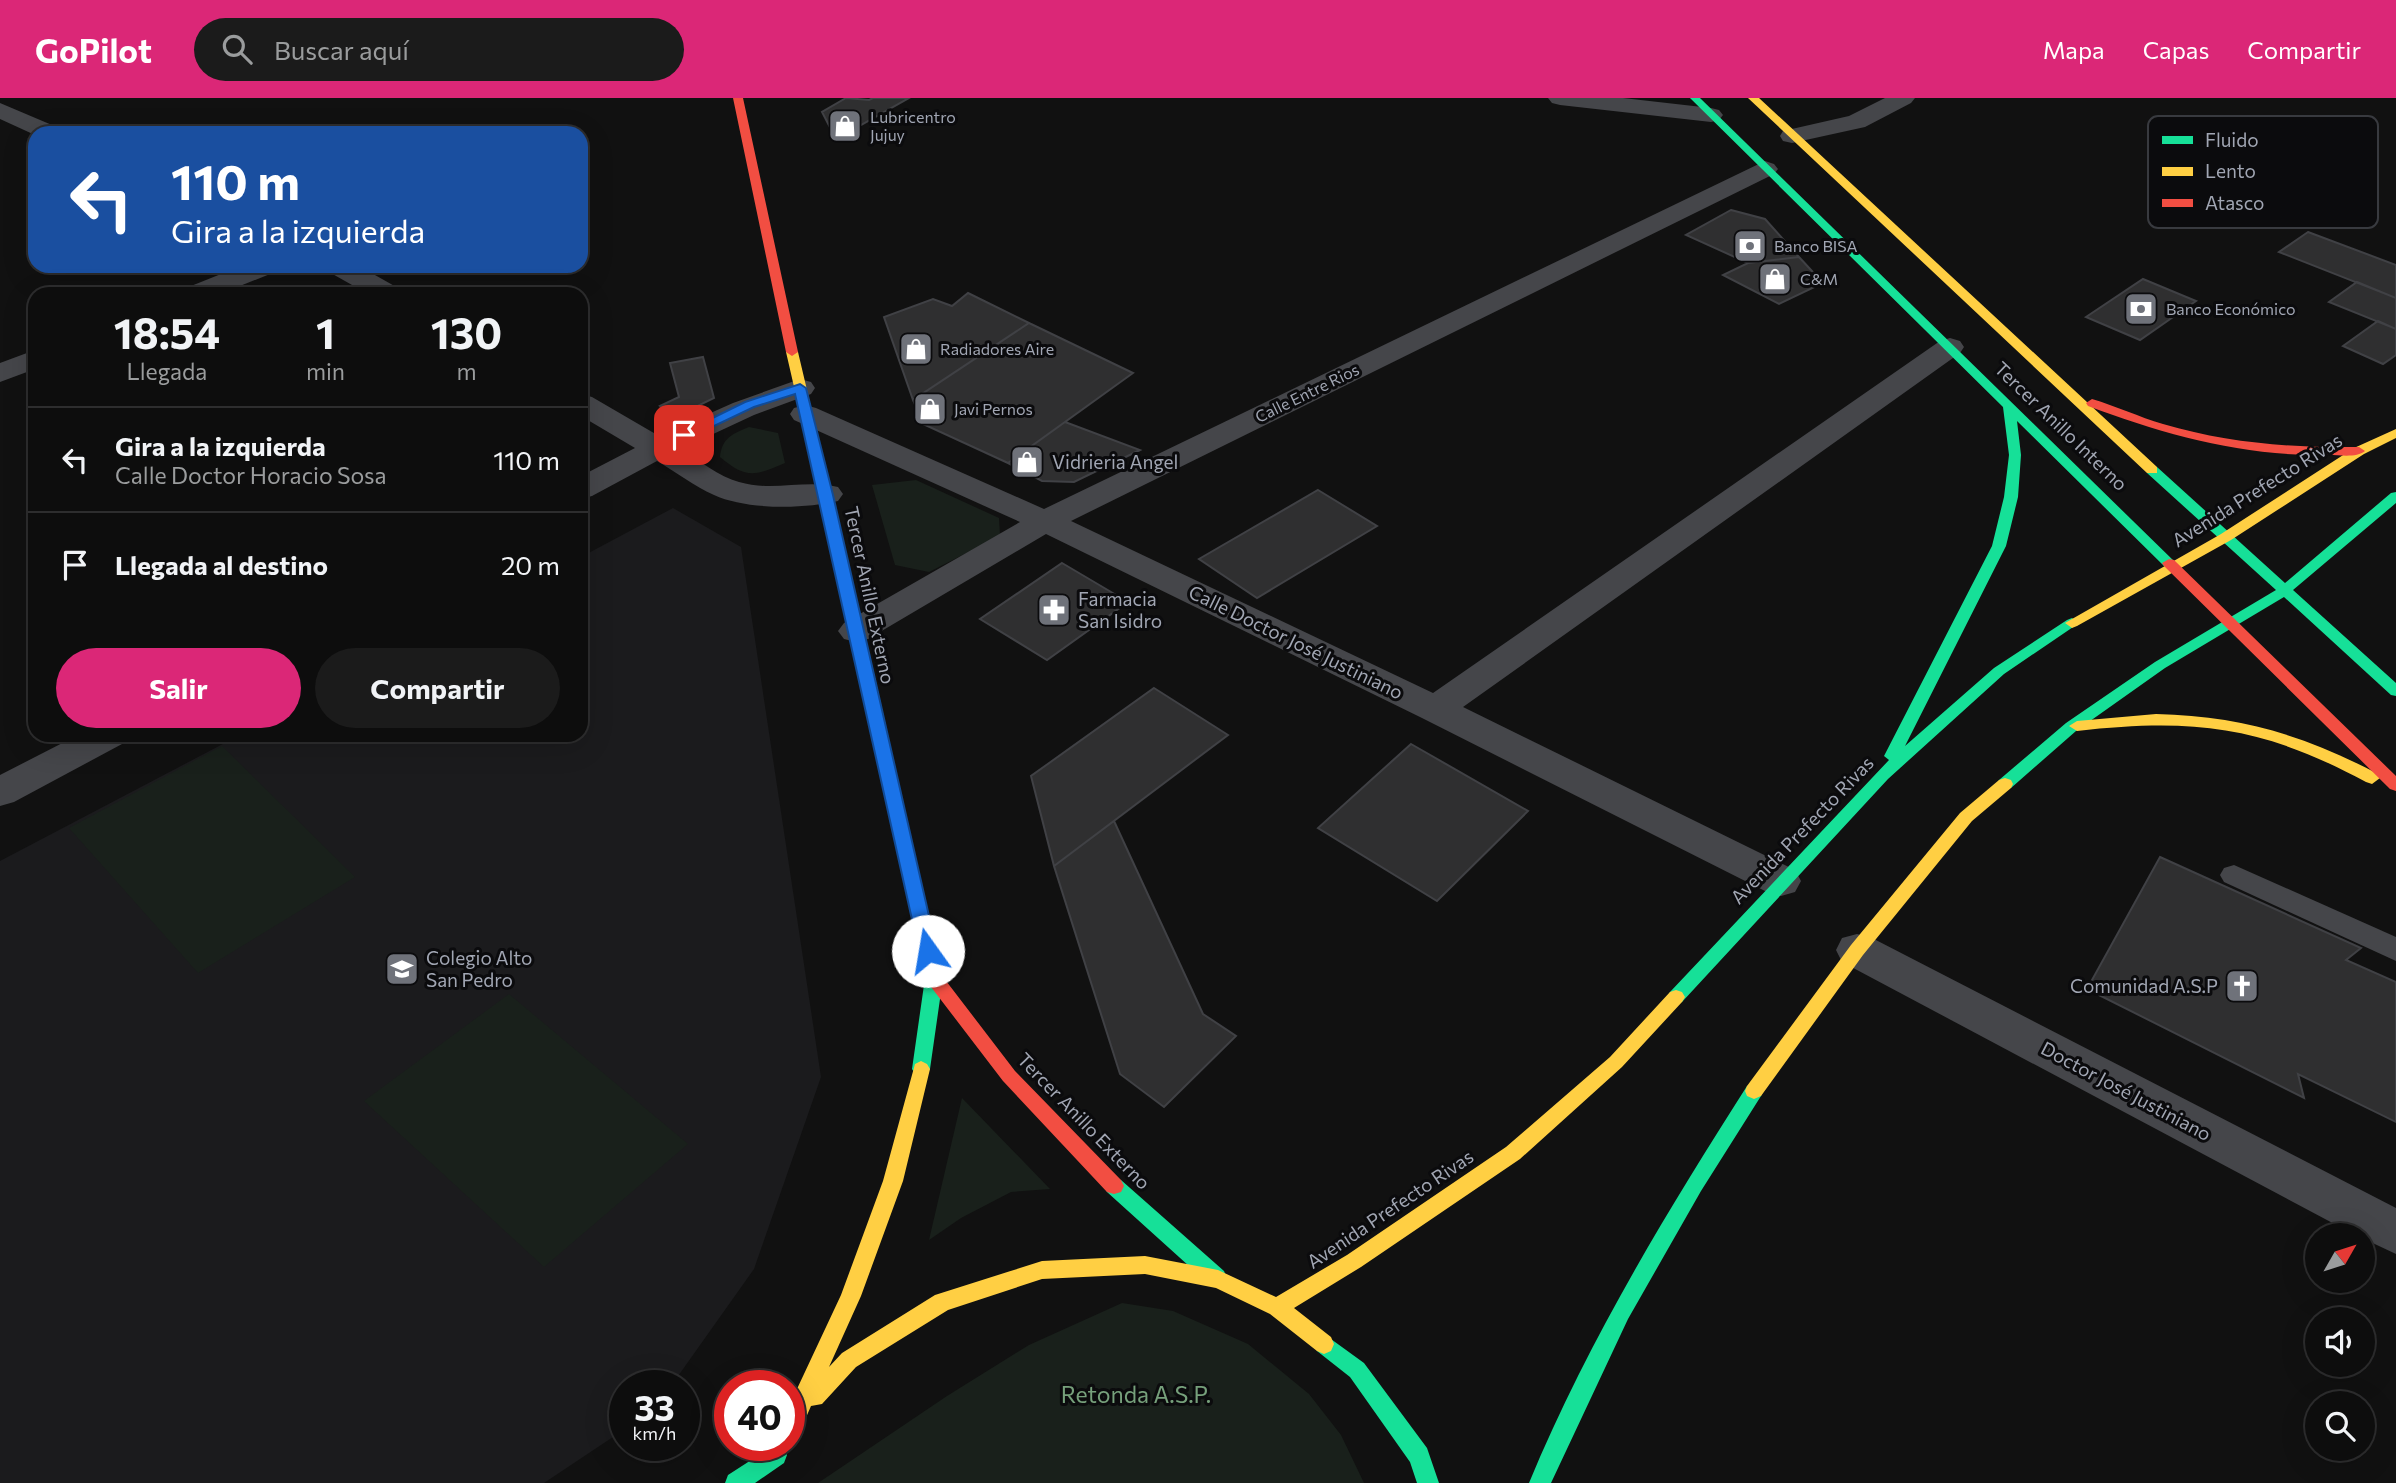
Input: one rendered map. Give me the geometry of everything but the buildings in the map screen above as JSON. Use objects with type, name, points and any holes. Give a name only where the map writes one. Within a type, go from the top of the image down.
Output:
[{"type":"main road","name":"Tercer Anillo Externo","points":[[738,98],[802,401],[827,495],[934,978],[920,1075],[893,1181],[851,1296],[805,1396]]},
{"type":"main road","name":"Tercer Anillo Interno","points":[[1753,98],[2067,393],[2396,691]]},
{"type":"main road","name":"Tercer Anillo Interno","points":[[1703,106],[2396,785]]},
{"type":"main road","points":[[2067,393],[2135,421],[2210,441],[2288,452],[2359,451]]},
{"type":"main road","points":[[1882,775],[1999,546],[2011,497],[2015,454],[2009,404]]},
{"type":"main road","name":"Avenida Prefecto Rivas","points":[[1277,1307],[1354,1261],[1513,1153],[1616,1062],[1882,775],[1999,671],[2067,626],[2175,567],[2359,451],[2396,433]]},
{"type":"main road","points":[[1540,1483],[1621,1312],[1693,1185],[1763,1076],[1857,950],[1966,817],[2071,727],[2229,623],[2284,592],[2396,496]]},
{"type":"main road","points":[[2071,727],[2143,718],[2210,720],[2283,737],[2356,767],[2396,793]]},
{"type":"main road","name":"Tercer Anillo Externo","points":[[934,978],[1009,1076],[1104,1177],[1218,1279]]},
{"type":"main road","points":[[805,1410],[849,1360],[942,1302],[1042,1270],[1145,1265],[1218,1279],[1277,1307],[1357,1370],[1419,1456],[1428,1483]]},
{"type":"main road","points":[[736,1483],[764,1461]]},
{"type":"main road","points":[[765,1483],[774,1461]]},
{"type":"street","points":[[1560,98],[1703,106]]},
{"type":"street","points":[[1792,135],[1857,121],[1903,98]]},
{"type":"street","points":[[0,110],[35,126]]},
{"type":"street","name":"Calle Entre Rios","points":[[856,631],[1045,522],[1765,169]]},
{"type":"street","points":[[213,287],[248,273]]},
{"type":"street","points":[[351,273],[376,287]]},
{"type":"street","points":[[1435,709],[1950,347]]},
{"type":"street","points":[[0,373],[28,362]]},
{"type":"street","points":[[588,485],[749,405],[802,401]]},
{"type":"street","name":"Calle Doctor José Justiniano","points":[[802,401],[1045,522],[1435,709],[1781,881]]},
{"type":"street","points":[[588,407],[726,489],[747,495],[786,498],[827,495]]},
{"type":"street","points":[[0,792],[95,742]]},
{"type":"street","name":"Doctor José Justiniano","points":[[1857,950],[2396,1232]]},
{"type":"lane","points":[[2234,875],[2396,950]]},
{"type":"shaded area","name":"Colegio Alto San Pedro","points":[[673,508],[741,547],[821,1077],[754,1269],[682,1370],[609,1370],[609,1440],[544,1483],[0,1483],[0,861],[227,742],[588,742],[588,553]]},
{"type":"green space","points":[[749,427],[778,433],[785,463],[766,471],[751,473],[737,469],[720,457],[723,445],[729,438]]},
{"type":"green space","points":[[916,480],[999,518],[1000,536],[929,572],[895,565],[872,485]]},
{"type":"green space","points":[[222,746],[355,877],[198,973],[69,828]]},
{"type":"green space","points":[[509,994],[688,1144],[544,1267],[364,1101]]},
{"type":"green space","points":[[962,1098],[1050,1189],[1011,1192],[961,1218],[929,1240]]},
{"type":"green space","name":"Retonda A.S.P.","points":[[1122,1303],[1173,1311],[1248,1344],[1309,1394],[1341,1435],[1364,1483],[818,1483],[947,1396],[1029,1345]]},
{"type":"traffic: fast","points":[[1695,98],[2169,563]]},
{"type":"traffic: fast","points":[[1892,756],[1999,546],[2011,497],[2015,455],[2009,404]]},
{"type":"traffic: fast","points":[[2152,470],[2396,691]]},
{"type":"traffic: fast","points":[[2005,784],[2071,727],[2160,665],[2284,591],[2396,496]]},
{"type":"traffic: fast","points":[[1676,997],[1882,775],[1999,671],[2072,623]]},
{"type":"traffic: fast","points":[[869,682],[934,978],[921,1069]]},
{"type":"traffic: fast","points":[[1540,1483],[1621,1312],[1694,1185],[1754,1091]]},
{"type":"traffic: fast","points":[[1114,1186],[1217,1278]]},
{"type":"traffic: fast","points":[[1324,1344],[1357,1370],[1419,1456],[1428,1483]]},
{"type":"traffic: fast","points":[[736,1483],[767,1461]]},
{"type":"traffic: slow","points":[[1753,98],[2152,470]]},
{"type":"traffic: slow","points":[[792,352],[869,682]]},
{"type":"traffic: slow","points":[[2072,623],[2226,537],[2359,451],[2396,433]]},
{"type":"traffic: slow","points":[[2077,726],[2156,719],[2229,725],[2265,732],[2300,744],[2372,778]]},
{"type":"traffic: slow","points":[[1754,1091],[1857,950],[1966,817],[2005,784]]},
{"type":"traffic: slow","points":[[1277,1307],[1354,1261],[1513,1153],[1616,1062],[1676,997]]},
{"type":"traffic: slow","points":[[805,1396],[851,1296],[893,1181],[921,1069]]},
{"type":"traffic: slow","points":[[815,1397],[849,1360],[942,1302],[1042,1270],[1145,1265],[1218,1279],[1277,1307],[1324,1344]]},
{"type":"traffic: jam","points":[[738,98],[792,352]]},
{"type":"traffic: jam","points":[[2092,403],[2158,426],[2223,442],[2289,450],[2359,451]]},
{"type":"traffic: jam","points":[[2169,563],[2396,785]]},
{"type":"traffic: jam","points":[[934,978],[1009,1076],[1114,1186]]},
{"type":"place","name":"Lubricentro Jujuy","points":[[845,126]]},
{"type":"place","name":"Banco BISA","points":[[1750,246]]},
{"type":"place","name":"C&M","points":[[1775,279]]},
{"type":"place","name":"Banco Económico","points":[[2141,309]]},
{"type":"place","name":"Radiadores Aire","points":[[916,349]]},
{"type":"place","name":"Javi Pernos","points":[[930,409]]},
{"type":"place","name":"Vidrieria Angel","points":[[1027,462]]},
{"type":"place","name":"Farmacia San Isidro","points":[[1054,610]]},
{"type":"place","name":"Colegio Alto San Pedro","points":[[402,969]]},
{"type":"place","name":"Comunidad A.S.P","points":[[2242,986]]},
{"type":"route","points":[[684,435],[749,405],[800,388],[827,495],[928,951]]}]
